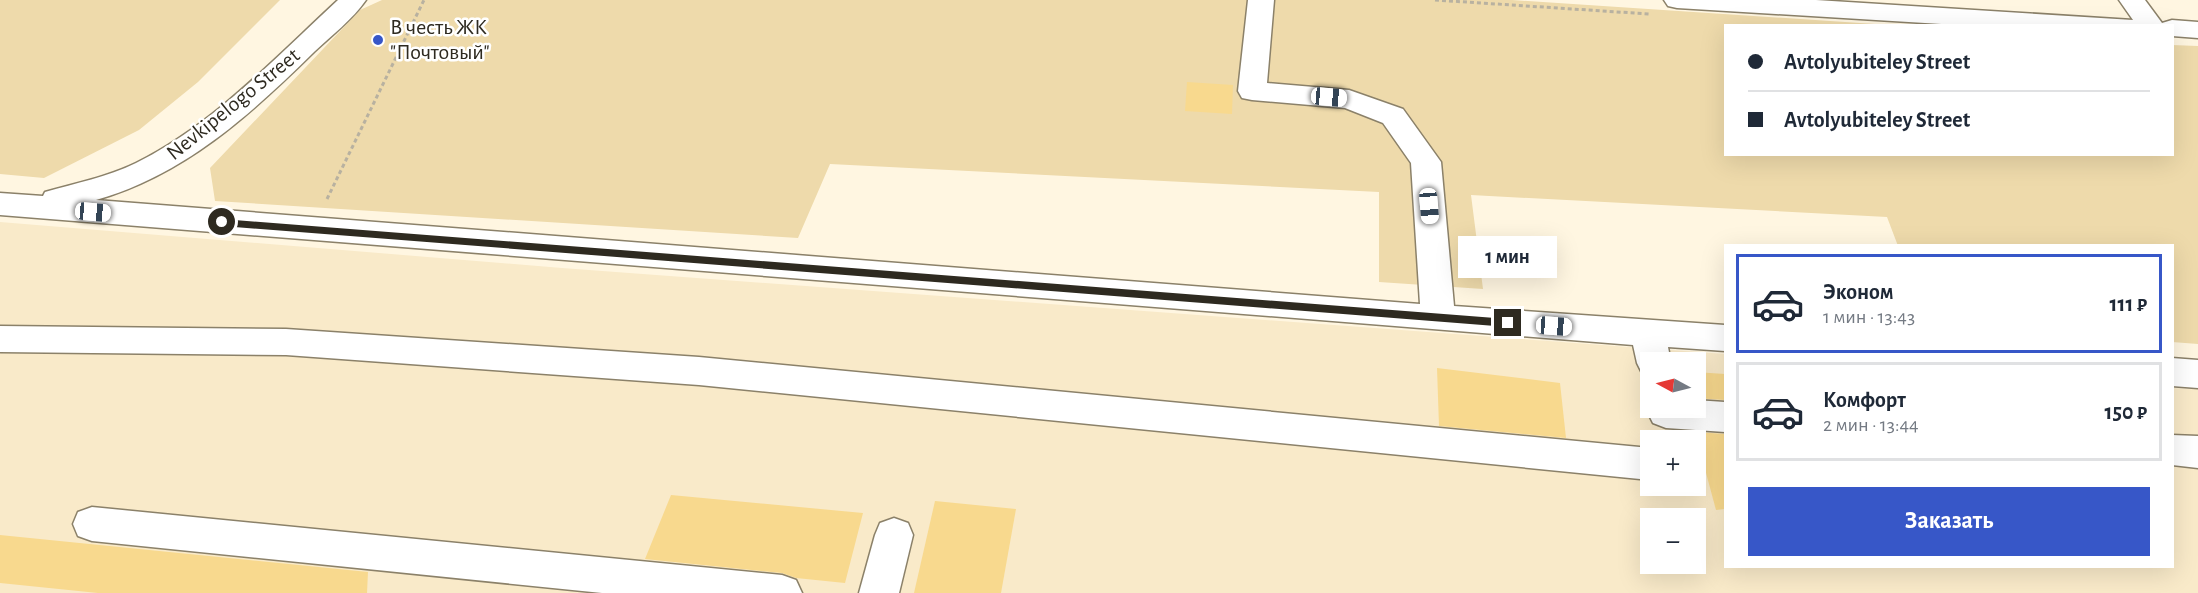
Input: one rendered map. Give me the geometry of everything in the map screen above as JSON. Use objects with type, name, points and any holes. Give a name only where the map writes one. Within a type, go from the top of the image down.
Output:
[{"type":"street","name":"Nevkipelogo Street","points":[[31,206],[97,190],[159,164],[220,120],[266,82],[353,0]]},
{"type":"street","points":[[1261,0],[1252,91],[1349,99],[1393,116],[1426,162],[1438,318]]},
{"type":"street","points":[[2132,0],[2150,24]]},
{"type":"street","points":[[1669,7],[2076,24]]},
{"type":"street","points":[[2174,28],[2198,30]]},
{"type":"street","points":[[0,204],[1438,318],[1651,348],[1724,338]]},
{"type":"street","points":[[0,339],[286,342],[699,371],[1640,463]]},
{"type":"street","points":[[2174,372],[2198,374]]},
{"type":"street","points":[[1668,421],[1724,417]]},
{"type":"street","points":[[2174,450],[2198,452]]},
{"type":"street","points":[[92,524],[782,593]]},
{"type":"street","points":[[879,593],[894,535]]},
{"type":"path","points":[[324,204],[424,0]]},
{"type":"path","points":[[1435,0],[1669,7]]},
{"type":"shaded area","points":[[0,0],[280,0],[198,82],[139,130],[44,178],[0,174]]},
{"type":"shaded area","points":[[382,0],[1512,0],[1875,24],[1724,24],[1724,156],[2174,156],[2174,45],[2198,46],[2198,344],[2174,342],[2174,244],[1897,244],[1887,217],[1471,195],[1483,289],[1379,282],[1379,192],[830,164],[798,238],[215,201],[210,168],[360,10]]},
{"type":"shaded area","points":[[0,222],[562,268],[1698,352],[1640,352],[1640,418],[1706,418],[1706,353],[1724,354],[1724,568],[2174,568],[2174,388],[2198,389],[2198,593],[0,593]]},
{"type":"building","points":[[1187,82],[1233,85],[1232,114],[1185,111]]},
{"type":"building","points":[[1437,368],[1560,383],[1566,438],[1439,426]]},
{"type":"building","points":[[1706,373],[1724,374],[1724,400],[1706,399]]},
{"type":"building","points":[[1706,433],[1724,434],[1724,509],[1716,510],[1706,473]]},
{"type":"building","points":[[671,495],[863,513],[845,583],[796,578],[782,573],[645,559]]},
{"type":"building","points":[[935,501],[1016,509],[1001,593],[914,593]]},
{"type":"building","points":[[0,535],[368,572],[367,593],[98,593],[0,583]]},
{"type":"place","name":"В честь ЖК \"Почтовый\"","points":[[378,40]]},
{"type":"route","points":[[222,222],[1508,323]]}]
